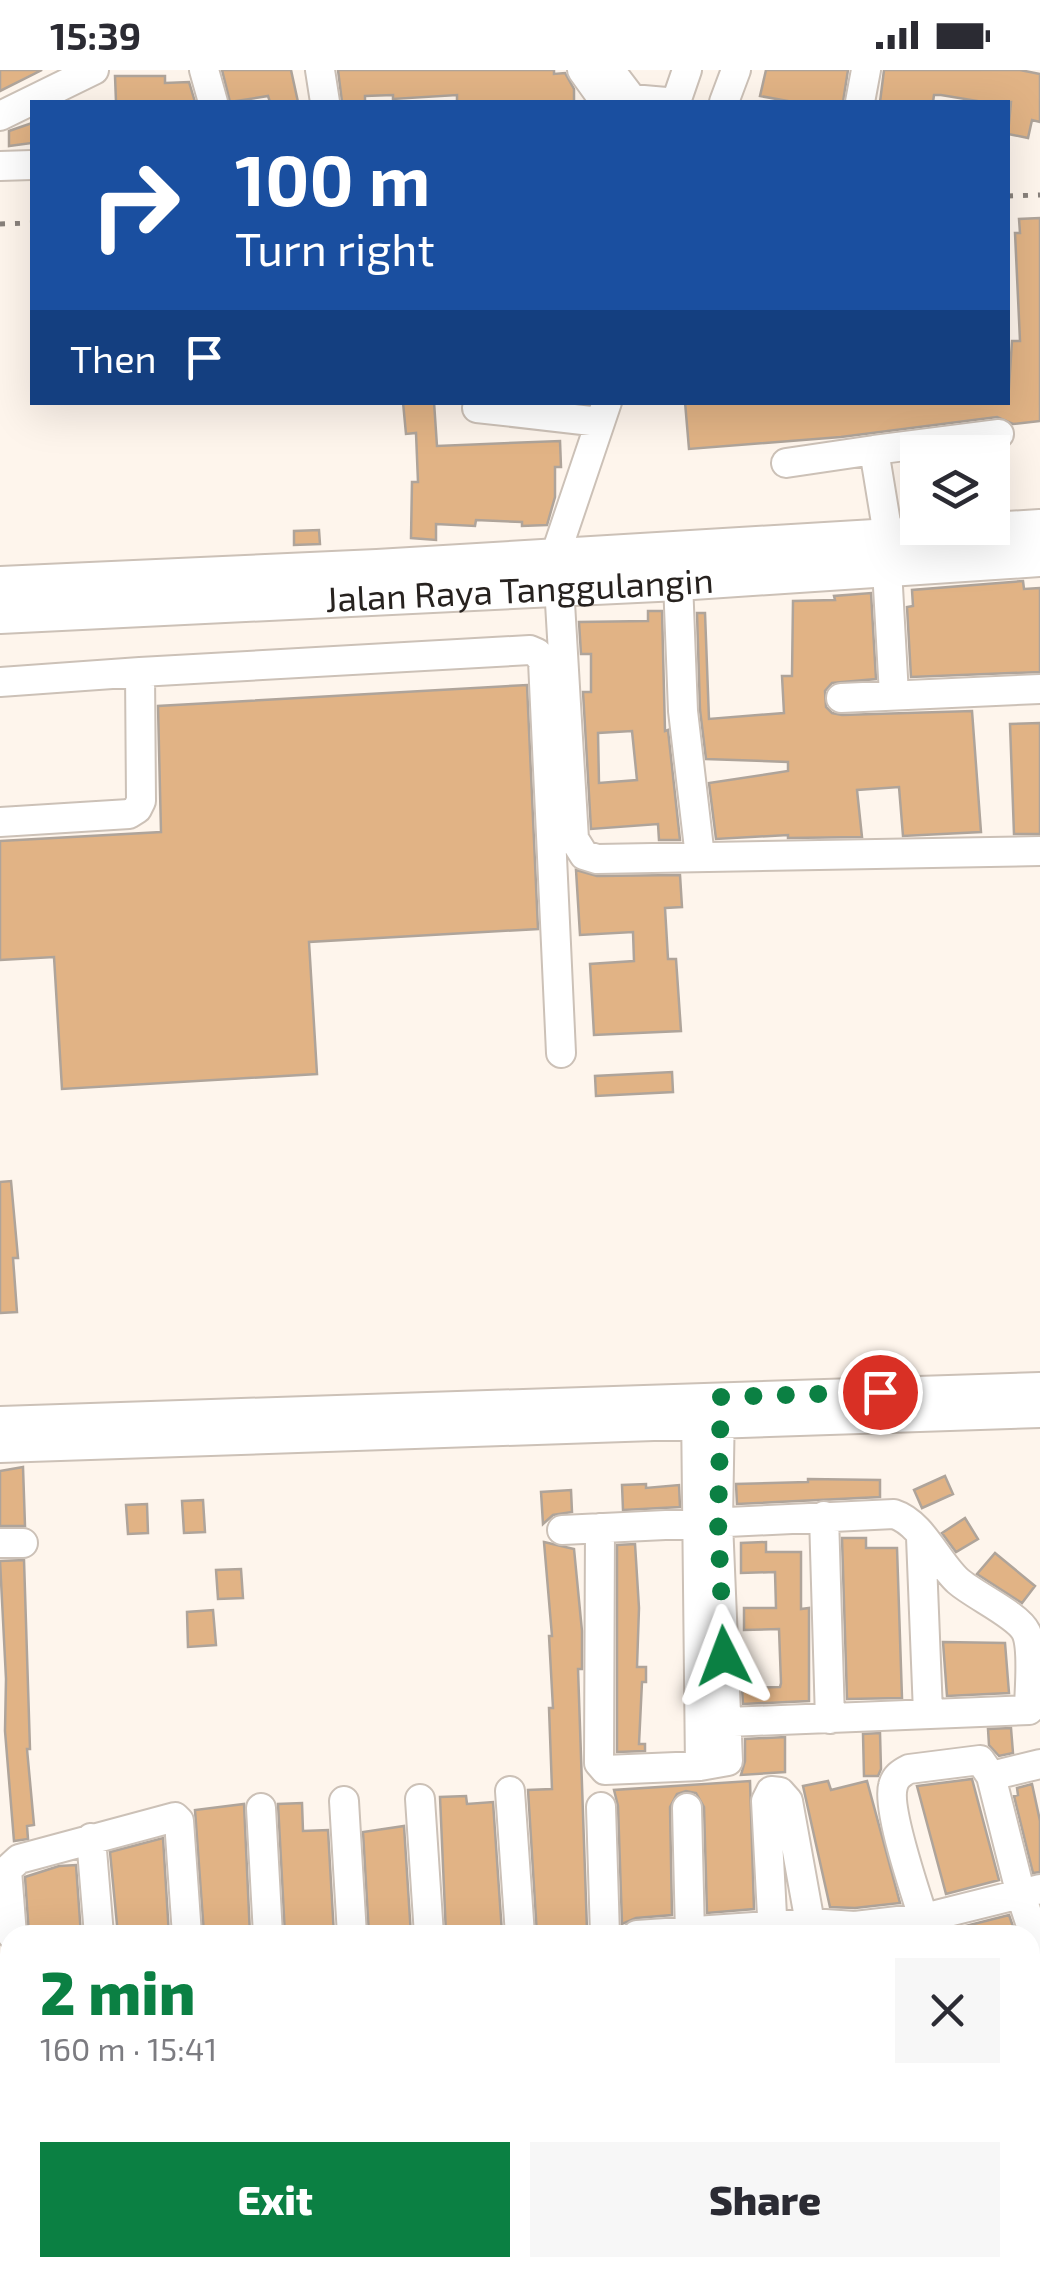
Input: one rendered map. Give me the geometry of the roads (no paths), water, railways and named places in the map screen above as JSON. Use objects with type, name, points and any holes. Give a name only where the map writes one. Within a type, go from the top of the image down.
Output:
[{"type":"highway","name":"Jalan Raya Tanggulangin","points":[[556,573],[678,581],[888,555],[1040,529]]},
{"type":"highway","name":"Jalan Raya Tanggulangin","points":[[0,586],[326,585],[888,555],[1040,557]]},
{"type":"highway","name":"Jalan Raya Tanggulangin","points":[[0,614],[326,585]]},
{"type":"street","points":[[33,100],[94,70]]},
{"type":"street","points":[[204,70],[212,100]]},
{"type":"street","points":[[320,70],[325,100]]},
{"type":"street","points":[[582,70],[620,100]]},
{"type":"street","points":[[610,70],[621,100]]},
{"type":"street","points":[[677,100],[687,70]]},
{"type":"street","points":[[725,100],[736,70]]},
{"type":"street","points":[[860,100],[866,70]]},
{"type":"street","points":[[0,116],[30,101]]},
{"type":"street","points":[[0,166],[30,165]]},
{"type":"street","points":[[476,408],[604,412],[556,573],[574,839],[578,849],[597,859],[1040,850]]},
{"type":"street","points":[[786,464],[999,434]]},
{"type":"street","points":[[874,450],[888,555],[894,694]]},
{"type":"street","points":[[678,581],[683,712],[700,857]]},
{"type":"street","points":[[0,682],[530,650],[538,653],[543,661],[561,1053]]},
{"type":"street","points":[[0,822],[129,814],[137,810],[141,802],[140,672]]},
{"type":"street","points":[[841,698],[1040,688]]},
{"type":"street","points":[[708,1411],[1040,1387]]},
{"type":"street","points":[[700,1766],[708,1411]]},
{"type":"street","points":[[0,1421],[253,1426],[708,1411],[1040,1413]]},
{"type":"street","points":[[0,1448],[253,1426]]},
{"type":"street","points":[[562,1530],[894,1514],[903,1517],[954,1578],[1016,1620],[1029,1638],[1028,1710],[728,1722]]},
{"type":"street","points":[[824,1516],[830,1719]]},
{"type":"street","points":[[600,1528],[599,1762],[606,1770],[700,1766],[728,1760],[728,1722],[707,1524]]},
{"type":"street","points":[[921,1537],[928,1713]]},
{"type":"street","points":[[926,1925],[894,1811],[895,1780],[909,1769],[972,1759],[980,1760],[991,1776],[1031,1892],[1036,1925]]},
{"type":"street","points":[[991,1776],[1040,1764]]},
{"type":"street","points":[[510,1791],[519,1925]]},
{"type":"street","points":[[773,1925],[766,1800],[771,1791],[780,1792],[788,1801],[810,1923]]},
{"type":"street","points":[[344,1800],[351,1925]]},
{"type":"street","points":[[420,1800],[429,1925]]},
{"type":"street","points":[[261,1808],[267,1925]]},
{"type":"street","points":[[601,1808],[606,1925]]},
{"type":"street","points":[[687,1808],[690,1925]]},
{"type":"street","points":[[11,1925],[7,1870],[12,1864],[91,1838],[178,1818],[186,1925]]},
{"type":"street","points":[[91,1838],[98,1925]]},
{"type":"street","points":[[929,1925],[1031,1892]]},
{"type":"street","points":[[799,1925],[821,1925]]},
{"type":"railway","points":[[1010,196],[1040,195]]},
{"type":"railway","points":[[0,224],[30,223]]}]
